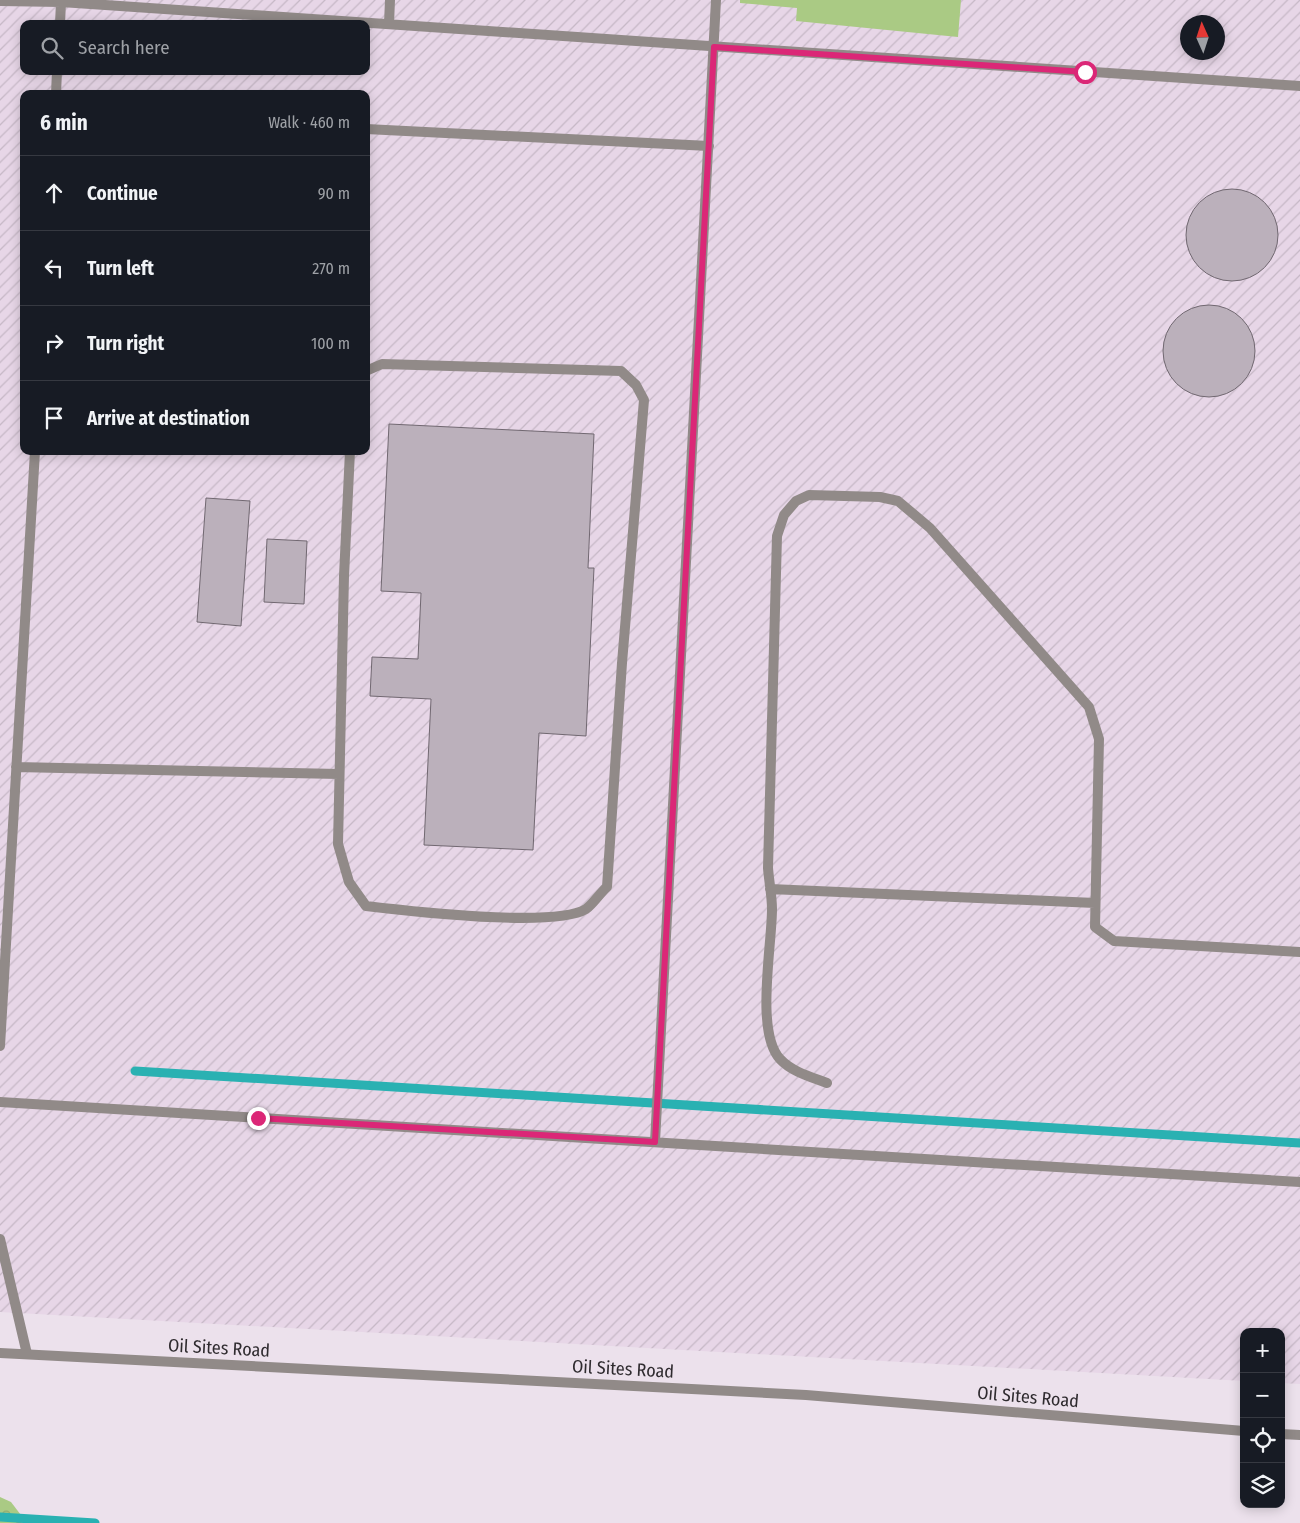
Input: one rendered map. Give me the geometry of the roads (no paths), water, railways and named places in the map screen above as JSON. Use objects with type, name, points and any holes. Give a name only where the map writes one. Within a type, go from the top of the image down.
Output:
[{"type":"lane","points":[[0,0],[61,2],[329,20]]},
{"type":"lane","points":[[389,24],[390,0]]},
{"type":"lane","points":[[655,1142],[716,0]]},
{"type":"lane","points":[[60,20],[61,2]]},
{"type":"lane","points":[[370,23],[1300,86]]},
{"type":"lane","points":[[56,90],[57,75]]},
{"type":"lane","points":[[370,129],[709,146]]},
{"type":"lane","points":[[350,455],[338,844],[349,882],[366,906],[442,914],[565,916],[586,909],[607,886],[623,653],[644,400],[636,384],[621,371],[382,364],[370,369]]},
{"type":"lane","points":[[0,1046],[35,455]]},
{"type":"lane","points":[[827,1083],[797,1072],[779,1059],[770,1040],[766,1019],[772,908],[768,868],[777,536],[784,515],[796,501],[809,495],[880,497],[898,501],[930,528],[1089,707],[1099,739],[1095,928],[1114,941],[1300,952]]},
{"type":"lane","points":[[16,767],[339,774]]},
{"type":"lane","points":[[770,889],[1095,903]]},
{"type":"lane","points":[[0,1102],[1300,1182]]},
{"type":"lane","points":[[0,1239],[3,1268],[27,1354]]},
{"type":"lane","name":"Oil Sites Road","points":[[0,1352],[806,1395],[1240,1431]]},
{"type":"lane","points":[[1285,1434],[1300,1435]]},
{"type":"waterway","points":[[135,1071],[1300,1143]]},
{"type":"waterway","points":[[0,1517],[95,1523]]}]
